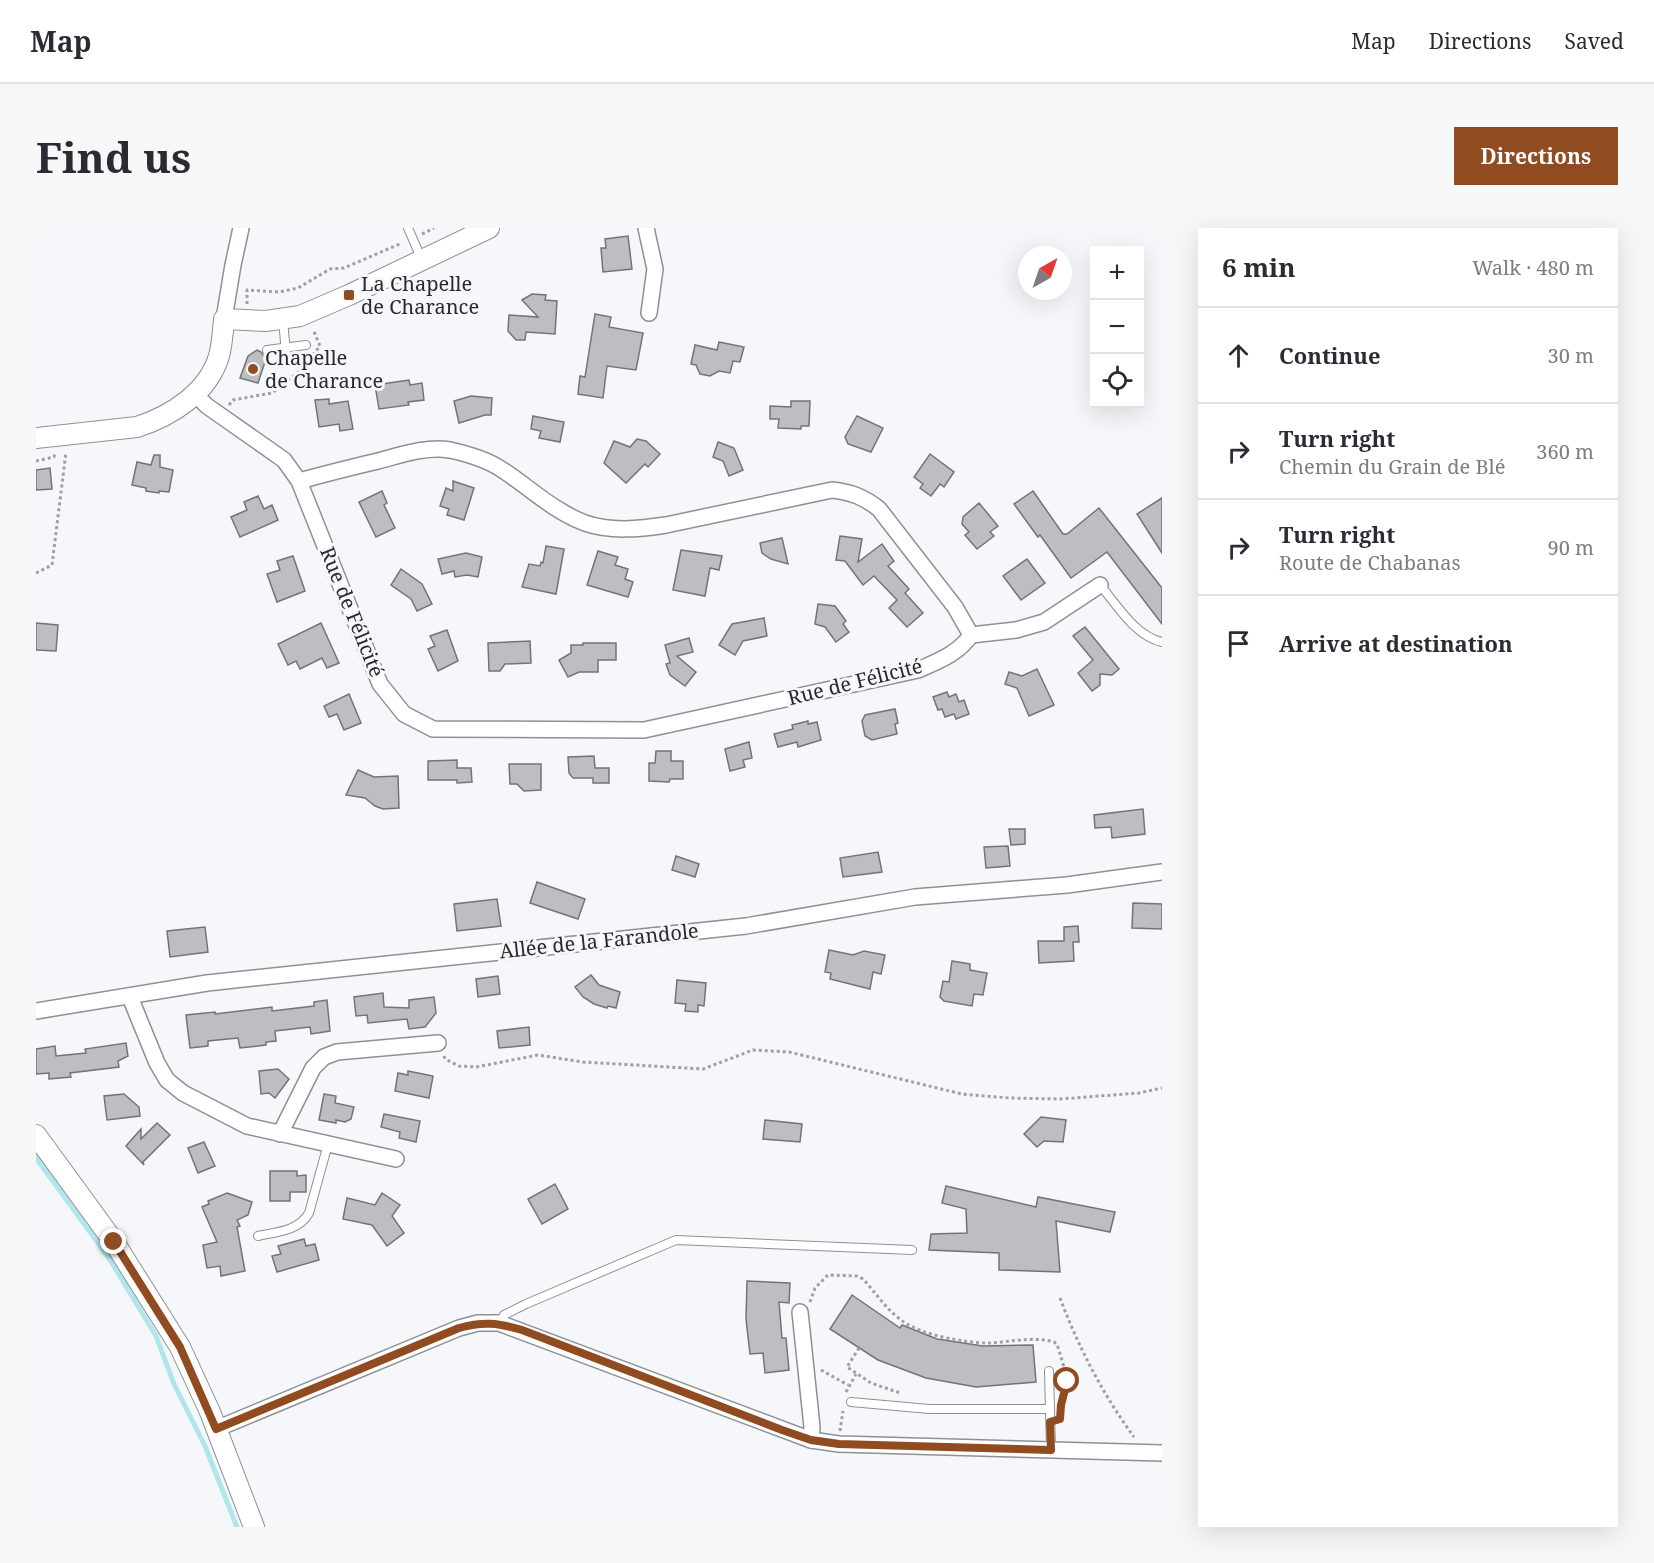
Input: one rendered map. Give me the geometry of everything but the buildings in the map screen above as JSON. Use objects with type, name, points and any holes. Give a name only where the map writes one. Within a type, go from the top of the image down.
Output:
[{"type":"street","points":[[36,438],[137,427],[153,422],[173,411],[204,385],[219,356],[226,298],[241,228]]},
{"type":"street","points":[[224,319],[283,320],[308,313],[489,228]]},
{"type":"street","points":[[646,228],[655,269],[649,313]]},
{"type":"street","name":"Rue de Félicité","points":[[195,394],[221,416],[284,460],[299,481],[380,684],[404,714],[432,729],[644,730],[918,670],[947,657],[963,646],[971,635]]},
{"type":"street","points":[[299,481],[421,450],[447,450],[483,459],[501,468],[531,493],[564,512],[586,523],[612,528],[666,525],[832,490],[851,492],[868,500],[879,509],[956,607],[971,635],[1016,630],[1044,622],[1100,585]]},
{"type":"street","name":"Allée de la Farandole","points":[[36,1011],[207,983],[746,926],[915,897],[1067,885],[1162,872]]},
{"type":"street","points":[[130,997],[157,1063],[167,1080],[183,1093],[247,1126],[396,1159]]},
{"type":"street","points":[[280,1134],[313,1068],[324,1058],[337,1052],[438,1043]]},
{"type":"street","points":[[36,1135],[114,1242],[180,1347],[216,1429],[254,1527]]},
{"type":"street","points":[[805,1307],[811,1440]]},
{"type":"street","points":[[216,1429],[459,1328],[478,1323],[500,1323],[811,1440],[839,1444],[1162,1453]]},
{"type":"lane","points":[[408,228],[422,260]]},
{"type":"lane","points":[[283,320],[286,351]]},
{"type":"lane","points":[[267,350],[286,351],[306,345]]},
{"type":"lane","points":[[1100,585],[1134,625],[1148,637],[1162,642]]},
{"type":"lane","points":[[258,1236],[304,1222],[309,1213],[328,1144]]},
{"type":"lane","points":[[500,1323],[504,1315],[526,1304],[676,1240],[912,1251]]},
{"type":"lane","points":[[1049,1371],[1051,1450]]},
{"type":"lane","points":[[851,1402],[928,1409],[1050,1409]]},
{"type":"path","points":[[422,234],[434,228]]},
{"type":"path","points":[[247,309],[248,290],[279,292],[298,288],[330,269],[344,268],[401,244]]},
{"type":"path","points":[[221,416],[233,400],[272,393],[311,360],[320,346],[308,313]]},
{"type":"path","points":[[36,573],[51,565],[69,436]]},
{"type":"path","points":[[438,1043],[446,1059],[459,1066],[476,1067],[538,1055],[583,1062],[703,1069],[753,1050],[789,1052],[962,1094],[1060,1099],[1139,1093],[1162,1088]]},
{"type":"path","points":[[805,1307],[815,1288],[828,1275],[857,1276],[863,1279],[898,1318],[921,1330],[975,1342],[1023,1339],[1054,1342],[1057,1344],[1067,1381],[1060,1419],[1050,1422]]},
{"type":"path","points":[[1060,1298],[1095,1377],[1138,1442],[1141,1452]]},
{"type":"path","points":[[859,1348],[847,1367],[871,1383],[897,1393],[907,1394]]},
{"type":"path","points":[[817,1363],[822,1371],[848,1385]]},
{"type":"waterway","points":[[36,1158],[109,1258],[156,1336],[174,1384],[205,1446],[237,1527]]},
{"type":"place","name":"La Chapelle de Charance","points":[[349,295]]},
{"type":"place","name":"Chapelle de Charance","points":[[253,369]]},
{"type":"route","points":[[114,1242],[180,1347],[216,1429],[459,1328],[478,1323],[500,1323],[522,1330],[782,1430],[811,1440],[839,1444],[1051,1450],[1050,1422],[1060,1419],[1067,1381]]}]
